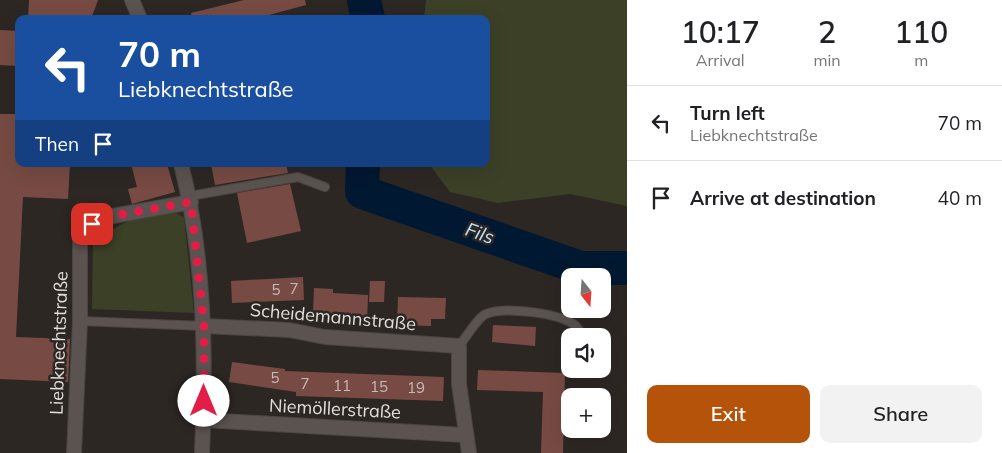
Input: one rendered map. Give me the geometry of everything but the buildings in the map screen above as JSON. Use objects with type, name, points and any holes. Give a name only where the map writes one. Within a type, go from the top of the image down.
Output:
[{"type":"street","points":[[136,1],[139,15]]},
{"type":"street","points":[[182,167],[190,199],[204,326],[202,453]]},
{"type":"street","name":"Liebknechtstraße","points":[[74,453],[80,321],[80,229],[107,217],[190,199]]},
{"type":"street","name":"Scheidemannstraße","points":[[204,326],[289,330],[325,336],[459,346]]},
{"type":"street","points":[[459,346],[459,384],[469,453]]},
{"type":"street","name":"Niemöllerstraße","points":[[204,420],[465,435]]},
{"type":"lane","points":[[190,199],[298,177],[325,187]]},
{"type":"lane","points":[[459,346],[484,314],[498,311],[525,312],[561,318],[577,328]]},
{"type":"lane","points":[[80,321],[204,326]]},
{"type":"green space","points":[[426,0],[627,0],[627,206],[570,194],[498,203],[450,192],[431,167],[490,167],[490,15],[424,15]]},
{"type":"green space","points":[[172,211],[184,217],[194,313],[92,309],[93,239],[141,215]]},
{"type":"waterway","name":"Fils","points":[[364,0],[367,15]]},
{"type":"waterway","name":"Fils","points":[[363,167],[362,192],[581,268],[627,268]]},
{"type":"route","points":[[92,224],[107,217],[191,202],[204,326],[204,401]]}]
